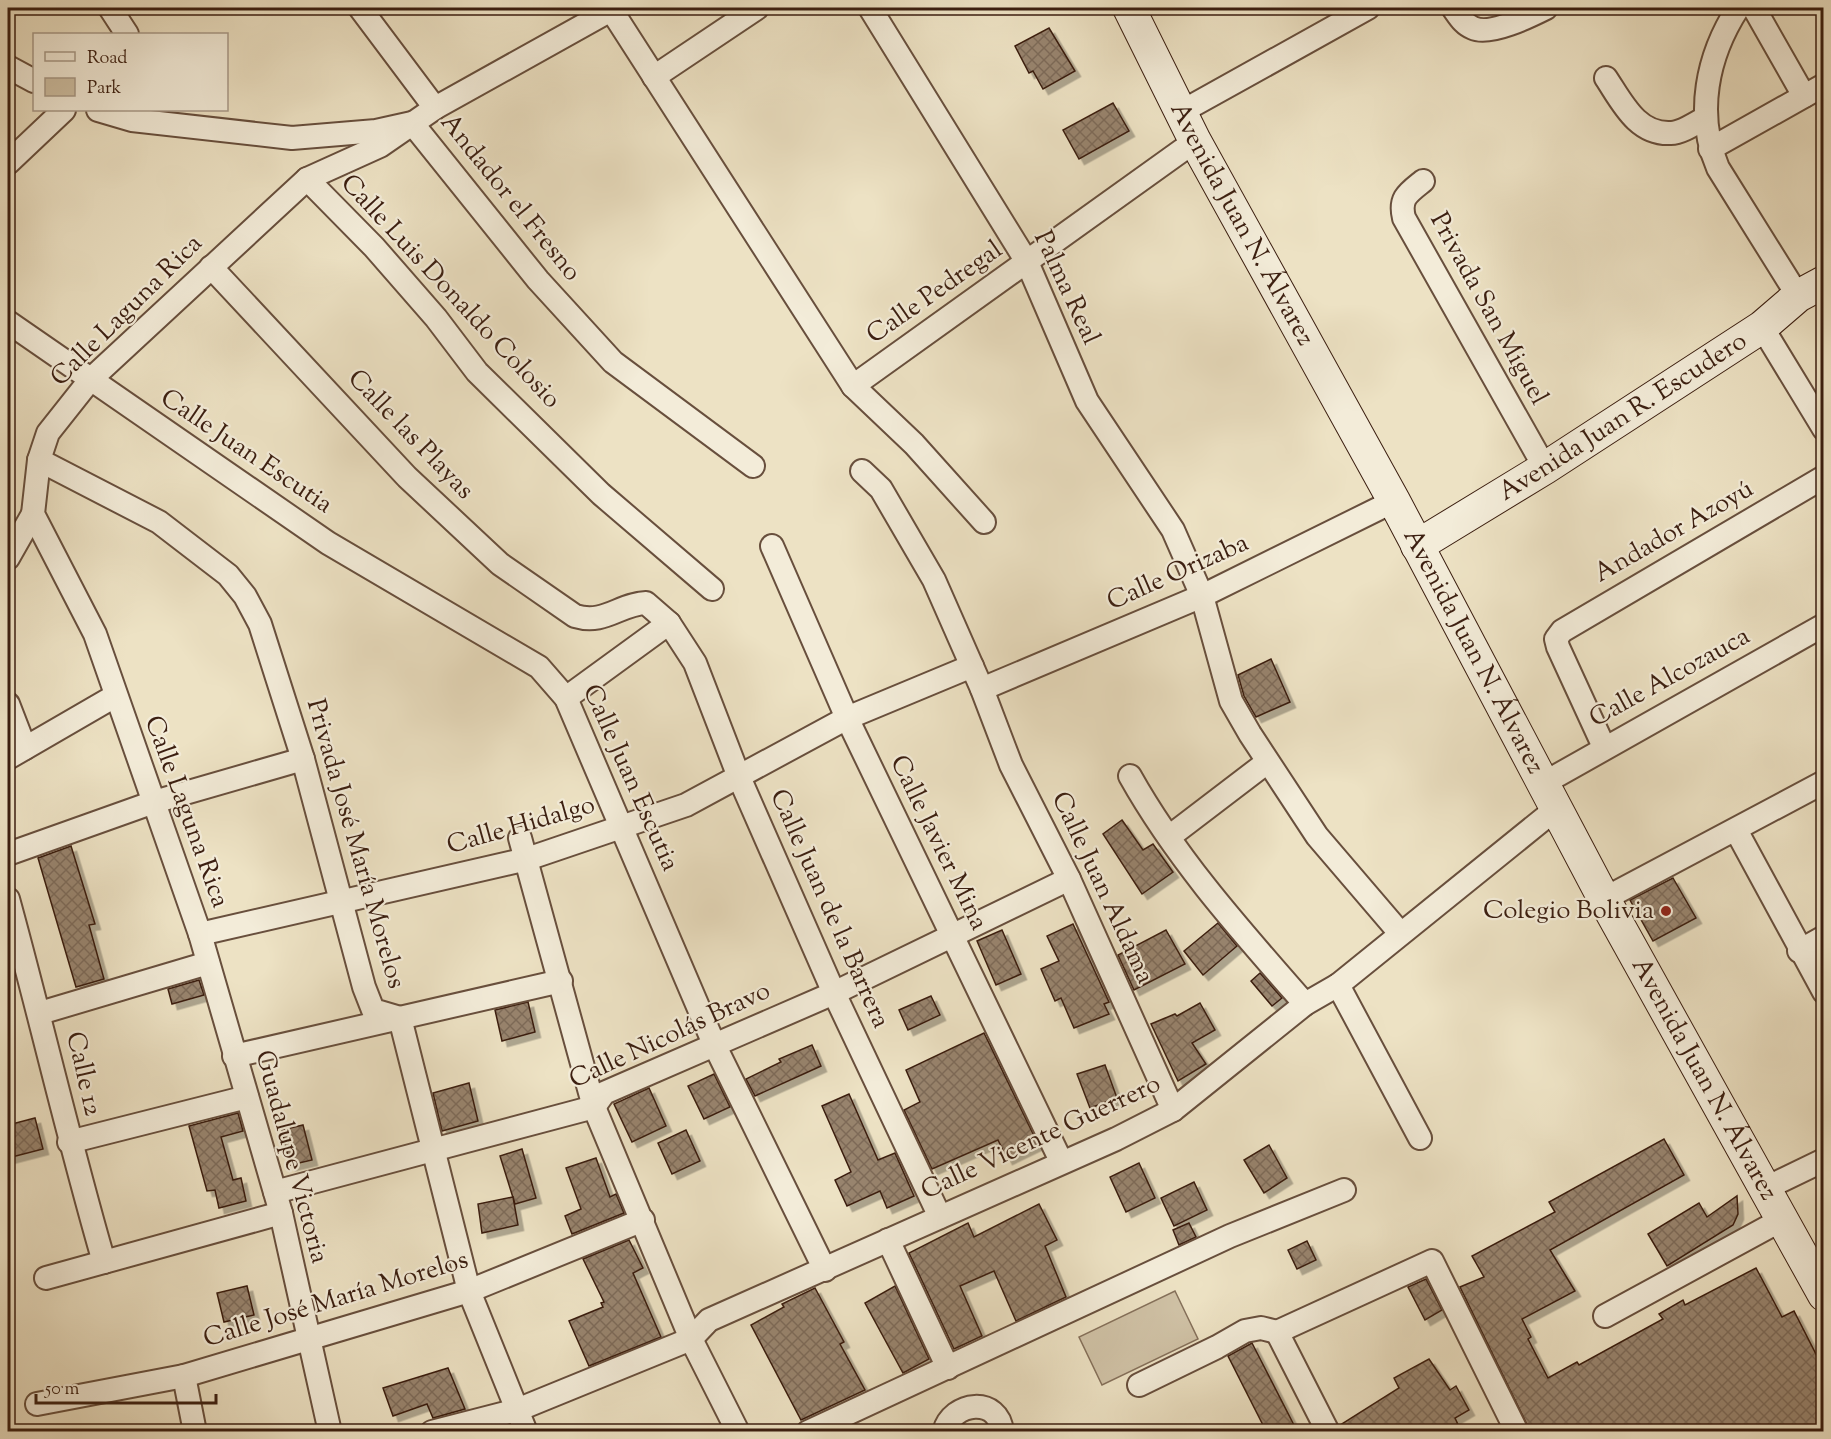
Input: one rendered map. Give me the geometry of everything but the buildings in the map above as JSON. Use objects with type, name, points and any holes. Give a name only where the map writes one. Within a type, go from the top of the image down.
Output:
[{"type":"main road","name":"Avenida Juan N. Álvarez","points":[[1128,8],[1195,141],[1394,501],[1604,899],[1824,1295]]},
{"type":"main road","name":"Avenida Juan R. Escudero","points":[[1417,546],[1545,468],[1762,327],[1811,289]]},
{"type":"street","points":[[110,8],[126,33]]},
{"type":"street","points":[[360,8],[435,108]]},
{"type":"street","points":[[654,77],[757,8]]},
{"type":"street","name":"Palma Real","points":[[870,8],[1027,262],[1087,401],[1173,530],[1203,596],[1231,701],[1266,763],[1317,836],[1400,933]]},
{"type":"street","points":[[1181,112],[1368,8]]},
{"type":"street","points":[[1453,8],[1461,20],[1475,29],[1509,24],[1546,8]]},
{"type":"street","points":[[1738,8],[1727,26],[1706,83],[1705,118],[1710,149],[1718,168],[1811,289]]},
{"type":"street","points":[[1710,149],[1814,91],[1754,8]]},
{"type":"street","points":[[610,9],[853,386],[914,444],[984,522]]},
{"type":"street","name":"Calle Laguna Rica","points":[[200,934],[94,634],[33,514],[39,460],[48,433],[90,380],[134,343],[211,267],[307,179],[380,146],[435,108],[610,9]]},
{"type":"street","points":[[8,67],[33,80]]},
{"type":"street","points":[[1606,78],[1633,119],[1653,131],[1672,134],[1705,118]]},
{"type":"street","points":[[8,163],[63,111]]},
{"type":"street","name":"Andador el Fresno","points":[[101,111],[132,120],[188,128],[292,138],[376,131],[412,123],[538,280],[613,362],[753,466]]},
{"type":"street","points":[[176,111],[188,128]]},
{"type":"street","name":"Calle Pedregal","points":[[853,386],[1195,141]]},
{"type":"street","name":"Calle Luis Donaldo Colosio","points":[[307,179],[413,292],[477,372],[601,494],[712,589]]},
{"type":"street","name":"Privada San Miguel","points":[[1423,181],[1404,196],[1402,206],[1404,218],[1545,468]]},
{"type":"street","name":"Calle las Playas","points":[[211,267],[407,477],[500,564],[575,616],[588,620],[601,618],[638,603],[646,603],[669,622]]},
{"type":"street","name":"Calle Juan Escutia","points":[[8,322],[328,543],[539,668],[566,698],[714,1044],[825,1270]]},
{"type":"street","points":[[1762,327],[1824,429]]},
{"type":"street","name":"Privada José María Morelos","points":[[39,460],[159,522],[228,575],[245,596],[260,624],[303,759],[364,987],[373,1010],[400,1018],[469,1291],[526,1431]]},
{"type":"street","points":[[862,471],[881,489],[934,580],[982,689]]},
{"type":"street","name":"Andador Azoyú","points":[[1604,747],[1556,639],[1562,631],[1824,477]]},
{"type":"street","name":"Calle Orizaba","points":[[982,689],[1203,596],[1394,501]]},
{"type":"street","points":[[8,556],[33,514]]},
{"type":"street","name":"Calle Javier Mina","points":[[772,546],[847,718],[1061,1161]]},
{"type":"street","points":[[566,698],[669,622]]},
{"type":"street","name":"Calle Juan de la Barrera","points":[[669,622],[695,663],[739,777],[834,993],[940,1217]]},
{"type":"street","name":"Calle Alcozauca","points":[[1551,796],[1604,747],[1824,625]]},
{"type":"street","name":"Calle Hidalgo","points":[[200,934],[342,902],[523,848],[621,826],[686,805],[847,718],[972,666]]},
{"type":"street","name":"Calle Juan Aldama","points":[[982,689],[1011,765],[1069,879],[1173,1110]]},
{"type":"street","points":[[8,704],[16,753],[115,696]]},
{"type":"street","points":[[8,854],[154,802],[303,759]]},
{"type":"street","points":[[1169,837],[1266,763]]},
{"type":"street","points":[[1130,776],[1203,885],[1305,1004]]},
{"type":"street","points":[[1604,899],[1824,782]]},
{"type":"street","name":"Calle Vicente Guerrero","points":[[432,1431],[517,1410],[691,1339],[709,1320],[825,1270],[1061,1161],[1116,1139],[1173,1110],[1305,1004],[1338,985],[1400,933],[1551,796]]},
{"type":"street","points":[[1736,830],[1799,951],[1824,992]]},
{"type":"street","points":[[523,848],[594,1107],[691,1339],[738,1431]]},
{"type":"street","name":"Calle Nicolás Bravo","points":[[46,1278],[104,1262],[433,1152],[594,1107],[604,1093],[834,993],[1069,879]]},
{"type":"street","name":"Calle 12","points":[[8,899],[40,1013],[69,1142],[104,1262]]},
{"type":"street","name":"Guadalupe Victoria","points":[[200,934],[278,1203],[330,1431]]},
{"type":"street","points":[[1799,951],[1824,937]]},
{"type":"street","points":[[40,1013],[208,963]]},
{"type":"street","points":[[234,1056],[561,981]]},
{"type":"street","points":[[1338,985],[1420,1138]]},
{"type":"street","points":[[69,1142],[247,1097]]},
{"type":"street","points":[[1766,1188],[1824,1160]]},
{"type":"street","points":[[808,1431],[1230,1236],[1344,1190]]},
{"type":"street","name":"Calle José María Morelos","points":[[37,1404],[184,1376],[307,1337],[469,1291],[643,1220]]},
{"type":"street","points":[[1605,1316],[1783,1220]]},
{"type":"street","points":[[888,1240],[948,1368]]},
{"type":"street","points":[[1139,1385],[1245,1331],[1261,1328],[1277,1332],[1432,1261],[1517,1431]]},
{"type":"street","points":[[1277,1332],[1328,1431]]},
{"type":"street","points":[[184,1376],[195,1431]]},
{"type":"street","points":[[944,1431],[954,1412],[971,1405],[990,1409],[1002,1423],[1002,1431]]},
{"type":"green space","points":[[1175,1291],[1198,1339],[1102,1385],[1079,1337]]},
{"type":"waterway","points":[[8,1188],[8,1218]]},
{"type":"place","name":"Colegio Bolivia","points":[[1666,911]]}]
